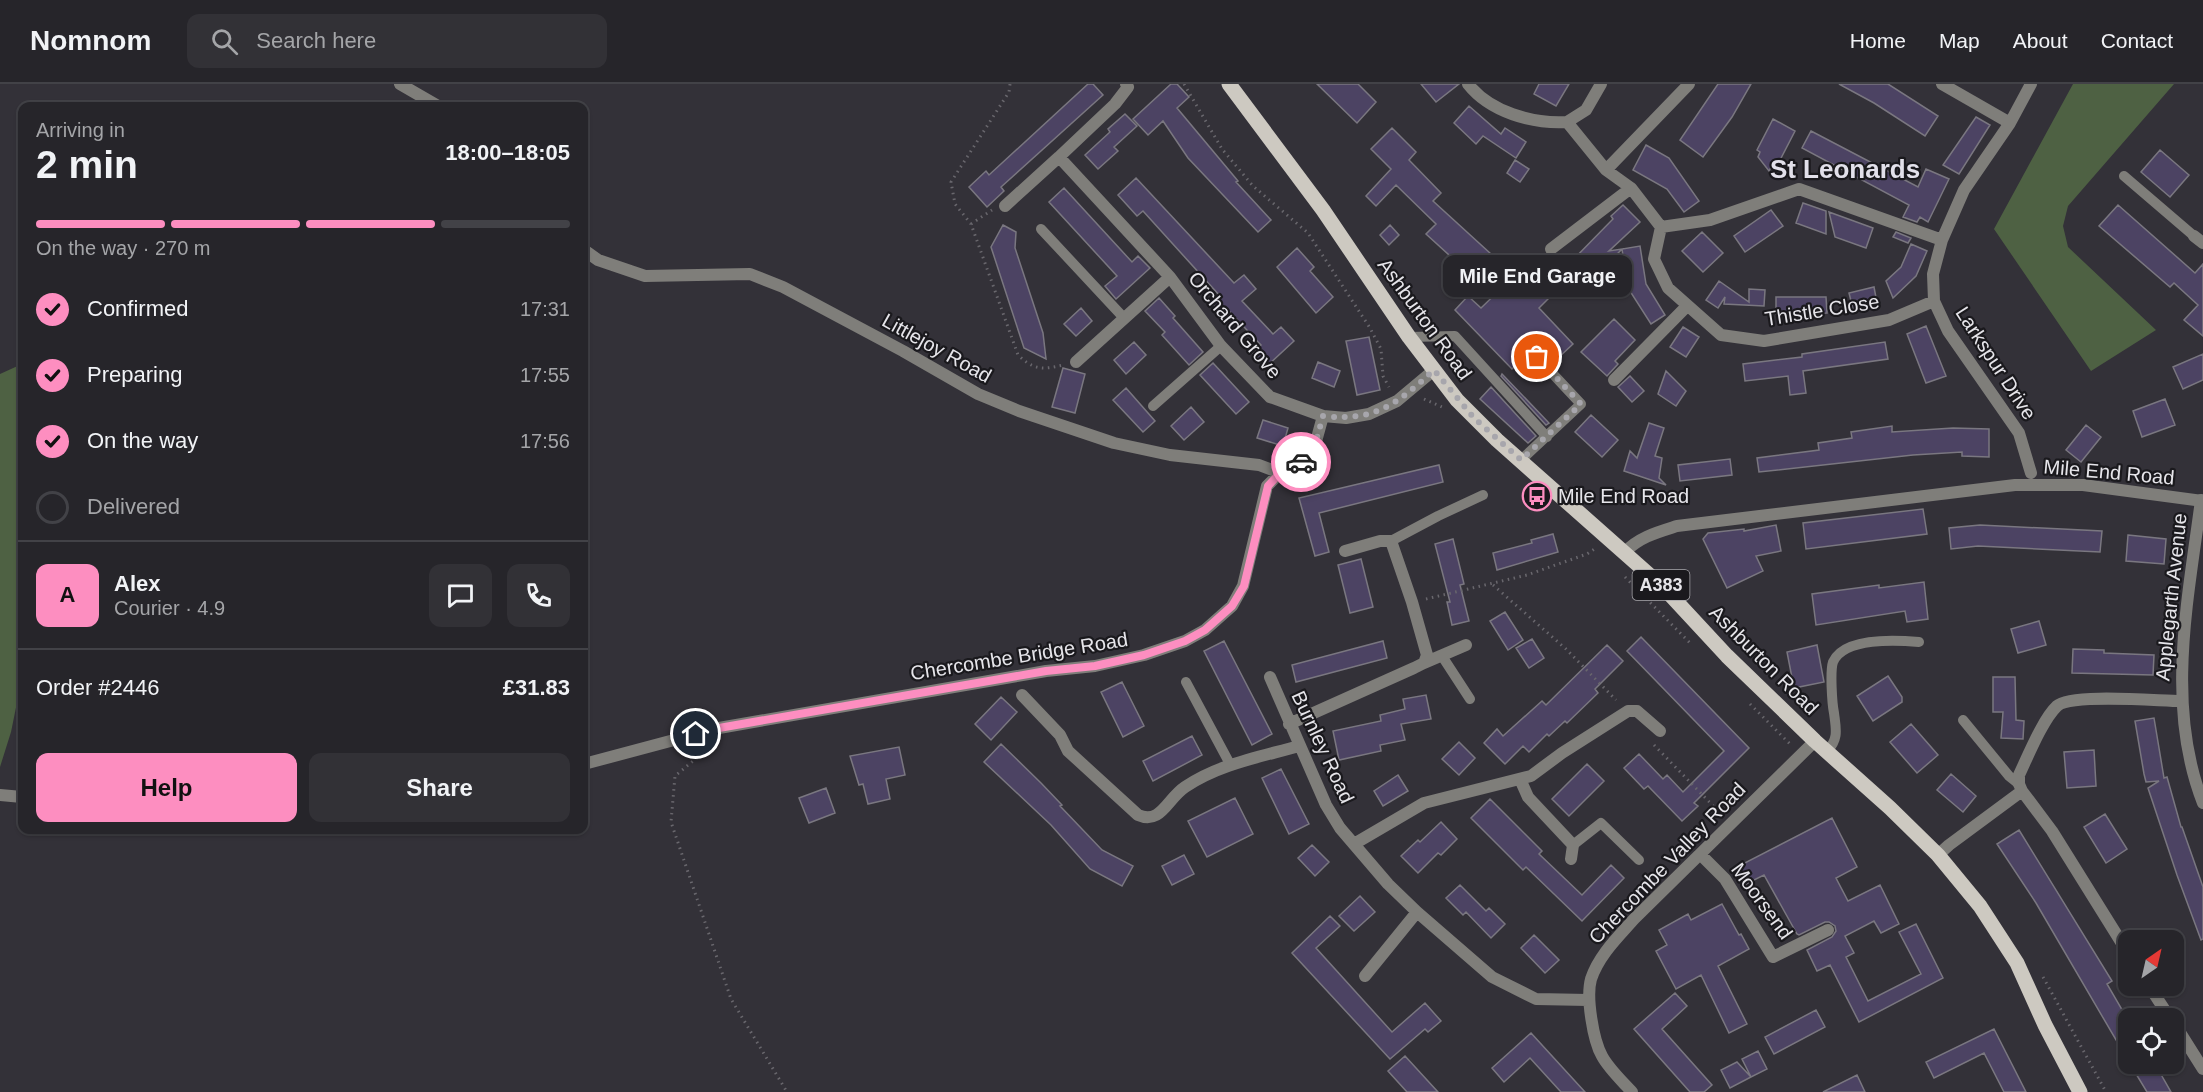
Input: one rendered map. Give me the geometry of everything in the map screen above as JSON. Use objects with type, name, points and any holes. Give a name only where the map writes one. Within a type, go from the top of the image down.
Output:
[{"type":"main road","name":"Ashburton Road","points":[[1229,84],[1323,210],[1409,337],[1474,418],[1663,586],[1727,656],[1938,855],[1980,906],[2017,963],[2079,1092]]},
{"type":"street","points":[[400,84],[431,102]]},
{"type":"street","points":[[1005,206],[1114,104],[1128,87],[1126,84]]},
{"type":"street","points":[[1468,84],[1492,105],[1521,117],[1550,123],[1567,122],[1586,110],[1601,84]]},
{"type":"street","points":[[1606,170],[1689,84]]},
{"type":"street","points":[[1942,84],[2010,123]]},
{"type":"street","name":"Larkspur Drive","points":[[2031,84],[2010,123],[1964,190],[1942,240],[1933,274],[1934,301],[1948,331],[2019,433],[2031,473]]},
{"type":"street","points":[[1567,122],[1606,170],[1631,188],[1661,227],[1710,220],[1798,189],[1942,240]]},
{"type":"street","name":"Orchard Grove","points":[[1059,157],[1170,277],[1221,346],[1270,397],[1323,416],[1346,418],[1369,414],[1397,402],[1434,370]]},
{"type":"street","points":[[1551,249],[1631,188]]},
{"type":"street","name":"Thistle Close","points":[[1661,227],[1654,259],[1668,288],[1721,335],[1764,340],[1889,320],[1934,301]]},
{"type":"street","name":"Littlejoy Road","points":[[588,253],[598,260],[645,276],[750,274],[793,292],[978,394],[1019,411],[1114,442],[1170,455],[1259,465],[1280,473]]},
{"type":"street","name":"Orchard Grove","points":[[1076,362],[1170,277]]},
{"type":"street","points":[[1614,380],[1687,306]]},
{"type":"street","points":[[1280,473],[1312,456],[1323,416]]},
{"type":"street","name":"Chercombe Bridge Road","points":[[588,763],[719,728],[1046,671],[1095,666],[1144,655],[1185,641],[1219,619],[1232,606],[1244,586],[1268,486],[1280,473]]},
{"type":"street","name":"Mile End Road","points":[[1625,552],[1632,545],[1653,533],[1677,526],[2015,485],[2083,485],[2202,500]]},
{"type":"street","name":"Applegarth Avenue","points":[[2202,500],[2183,641],[2181,701],[2189,750],[2203,803]]},
{"type":"street","points":[[1345,550],[1380,541],[1391,541],[1426,645],[1427,656],[1424,663]]},
{"type":"street","points":[[1289,724],[1466,645]]},
{"type":"street","name":"Burnley Road","points":[[1270,677],[1326,805],[1354,844],[1388,884],[1492,977],[1536,999],[1588,1000]]},
{"type":"street","points":[[1022,695],[1060,735],[1068,751],[1138,815],[1147,819],[1156,816],[1184,787],[1230,764],[1299,746]]},
{"type":"street","points":[[2118,937],[2052,831],[2021,788],[2019,775],[2049,716],[2058,704],[2067,700],[2090,698],[2181,701]]},
{"type":"street","points":[[1354,844],[1424,803],[1531,776],[1562,753],[1628,711],[1637,711],[1656,727]]},
{"type":"street","name":"Chercombe Valley Road","points":[[1632,1092],[1602,1056],[1588,1000],[1591,980],[1601,958],[1614,941],[1815,741]]},
{"type":"street","points":[[1520,779],[1528,796],[1573,845],[1571,859]]},
{"type":"street","points":[[1938,855],[2021,788]]},
{"type":"street","points":[[0,795],[18,797]]},
{"type":"street","name":"Moorsend","points":[[1700,854],[1725,879],[1773,957],[1828,930]]},
{"type":"street","points":[[1365,976],[1417,912]]},
{"type":"street","points":[[2184,1039],[2203,1069]]},
{"type":"lane","points":[[2124,176],[2199,240]]},
{"type":"lane","points":[[1041,229],[1124,318]]},
{"type":"lane","points":[[1409,337],[1455,336],[1547,437]]},
{"type":"lane","points":[[1153,406],[1221,346]]},
{"type":"lane","points":[[1521,460],[1581,404],[1537,357]]},
{"type":"lane","points":[[1391,541],[1483,495]]},
{"type":"lane","points":[[1827,752],[1835,743],[1837,735],[1832,699],[1833,664],[1839,654],[1855,645],[1896,640],[1919,642]]},
{"type":"lane","points":[[1442,656],[1470,699]]},
{"type":"lane","points":[[1186,682],[1230,764]]},
{"type":"lane","points":[[1963,720],[2008,776],[2021,788]]},
{"type":"lane","points":[[1573,845],[1601,823],[1639,860]]},
{"type":"path","points":[[1010,84],[1009,92],[951,182],[955,204],[971,225],[1018,355],[1029,365],[1047,369],[1076,362]]},
{"type":"path","points":[[1184,84],[1228,157],[1253,186],[1308,233],[1370,328],[1381,349],[1383,376],[1397,402]]},
{"type":"path","points":[[971,225],[995,207],[1005,206]]},
{"type":"path","points":[[1412,602],[1493,585],[1596,549]]},
{"type":"path","points":[[1493,585],[1566,649],[1628,711]]},
{"type":"path","points":[[1746,700],[1801,755]]},
{"type":"path","points":[[1656,727],[1651,741],[1659,752],[1730,824]]},
{"type":"path","points":[[712,745],[675,776],[671,822],[731,999],[787,1092]]},
{"type":"green space","points":[[2073,84],[2174,84],[2068,206],[2063,226],[2068,247],[2156,330],[2091,371],[1994,229]]},
{"type":"green space","points":[[18,366],[18,698],[11,732],[0,767],[0,374]]},
{"type":"building","points":[[1088,84],[1093,84],[1103,95],[1001,187],[1004,191],[987,207],[969,187],[986,171],[989,175]]},
{"type":"building","points":[[1171,84],[1177,84],[1189,97],[1177,108],[1238,181],[1236,182],[1271,220],[1258,232],[1188,158],[1163,121],[1148,135],[1133,119]]},
{"type":"building","points":[[1317,84],[1358,84],[1376,102],[1357,123]]},
{"type":"building","points":[[1421,84],[1459,84],[1436,102]]},
{"type":"building","points":[[1539,84],[1569,84],[1556,106],[1534,94]]},
{"type":"building","points":[[1718,84],[1751,84],[1732,117],[1703,157],[1680,140]]},
{"type":"building","points":[[1839,84],[1888,84],[1938,116],[1925,136],[1874,103]]},
{"type":"building","points":[[1469,106],[1501,134],[1505,128],[1526,142],[1516,158],[1483,136],[1476,144],[1454,123]]},
{"type":"building","points":[[1125,114],[1137,126],[1114,147],[1118,151],[1098,169],[1085,155],[1110,132],[1108,129]]},
{"type":"building","points":[[1976,117],[1990,125],[1959,174],[1943,165]]},
{"type":"building","points":[[1773,119],[1795,131],[1779,162],[1775,160],[1769,171],[1758,157],[1760,152],[1757,150]]},
{"type":"building","points":[[1392,128],[1416,152],[1409,160],[1441,193],[1433,201],[1491,254],[1471,275],[1426,234],[1436,224],[1396,185],[1376,206],[1366,196],[1391,169],[1371,149]]},
{"type":"building","points":[[1811,131],[1918,187],[1926,169],[1949,179],[1928,222],[1920,217],[1917,222],[1903,217],[1909,205],[1802,148]]},
{"type":"building","points":[[1646,145],[1669,158],[1699,201],[1684,212],[1667,189],[1633,170]]},
{"type":"building","points":[[2160,150],[2189,175],[2170,197],[2141,172]]},
{"type":"building","points":[[1515,160],[1529,169],[1520,182],[1507,173]]},
{"type":"building","points":[[1136,178],[1234,283],[1244,275],[1256,289],[1242,301],[1273,334],[1281,327],[1294,341],[1266,367],[1253,353],[1261,345],[1230,312],[1225,317],[1212,303],[1220,296],[1143,211],[1137,216],[1118,195]]},
{"type":"building","points":[[1064,188],[1132,262],[1138,256],[1150,268],[1116,299],[1105,286],[1117,276],[1049,202]]},
{"type":"building","points":[[1803,203],[1826,211],[1826,234],[1796,223]]},
{"type":"building","points":[[1623,205],[1640,222],[1609,251],[1622,249],[1585,287],[1565,268],[1613,219],[1611,216]]},
{"type":"building","points":[[2118,205],[2195,273],[2203,264],[2203,336],[2184,320],[2198,305],[2174,283],[2170,287],[2099,226]]},
{"type":"building","points":[[1771,210],[1783,226],[1745,252],[1734,236]]},
{"type":"building","points":[[1829,212],[1873,228],[1866,248],[1835,237]]},
{"type":"building","points":[[1003,225],[1016,232],[1015,248],[1043,333],[1046,359],[1024,348],[991,247]]},
{"type":"building","points":[[1390,225],[1399,235],[1389,245],[1380,235]]},
{"type":"building","points":[[1702,232],[1723,253],[1703,272],[1682,251]]},
{"type":"building","points":[[1896,232],[1911,238],[1908,243],[1893,237]]},
{"type":"building","points":[[1911,244],[1927,251],[1916,276],[1893,298],[1886,281],[1901,267]]},
{"type":"building","points":[[1640,246],[1646,284],[1665,315],[1651,324],[1628,288],[1622,249]]},
{"type":"building","points":[[1297,248],[1314,267],[1310,271],[1333,297],[1316,313],[1277,267]]},
{"type":"building","points":[[1543,255],[1567,280],[1539,308],[1573,344],[1557,359],[1541,342],[1512,369],[1455,310],[1468,296],[1481,308],[1511,279],[1514,282]]},
{"type":"building","points":[[1719,281],[1749,302],[1749,289],[1765,290],[1764,306],[1724,304],[1725,297],[1718,308],[1706,300]]},
{"type":"building","points":[[1874,287],[1877,303],[1853,309],[1849,293]]},
{"type":"building","points":[[1776,297],[1826,297],[1827,313],[1776,314]]},
{"type":"building","points":[[1159,298],[1203,352],[1189,365],[1162,335],[1165,332],[1145,311]]},
{"type":"building","points":[[1081,308],[1092,321],[1076,336],[1064,324]]},
{"type":"building","points":[[1614,319],[1635,340],[1615,361],[1618,364],[1607,376],[1581,352]]},
{"type":"building","points":[[1926,326],[1946,376],[1926,383],[1907,334]]},
{"type":"building","points":[[1683,327],[1699,337],[1686,357],[1670,347]]},
{"type":"building","points":[[1369,337],[1380,390],[1357,395],[1346,341]]},
{"type":"building","points":[[1134,342],[1146,355],[1126,374],[1114,360]]},
{"type":"building","points":[[1885,342],[1888,359],[1803,371],[1806,393],[1790,395],[1788,376],[1745,381],[1743,364],[1802,357],[1802,354]]},
{"type":"building","points":[[2203,354],[2203,380],[2183,389],[2173,367]]},
{"type":"building","points":[[1318,362],[1340,371],[1334,387],[1312,378]]},
{"type":"building","points":[[1213,363],[1249,402],[1236,414],[1200,375]]},
{"type":"building","points":[[1063,368],[1085,374],[1075,413],[1052,407]]},
{"type":"building","points":[[1666,371],[1686,391],[1676,406],[1658,394]]},
{"type":"building","points":[[1502,374],[1549,423],[1546,425],[1501,376]]},
{"type":"building","points":[[1630,376],[1644,391],[1632,402],[1618,387]]},
{"type":"building","points":[[1491,387],[1536,436],[1528,443],[1480,399]]},
{"type":"building","points":[[1126,388],[1155,421],[1143,432],[1113,400]]},
{"type":"building","points":[[2165,399],[2175,425],[2142,437],[2133,411]]},
{"type":"building","points":[[1191,407],[1204,422],[1184,440],[1171,426]]},
{"type":"building","points":[[1591,415],[1618,440],[1602,457],[1575,432]]},
{"type":"building","points":[[1263,420],[1288,428],[1283,446],[1257,438]]},
{"type":"building","points":[[1649,423],[1664,428],[1655,456],[1662,458],[1659,478],[1666,485],[1624,471],[1630,451],[1637,458]]},
{"type":"building","points":[[2086,425],[2101,437],[2081,462],[2066,450]]},
{"type":"building","points":[[1892,426],[1892,432],[1953,428],[1989,429],[1989,457],[1962,456],[1962,452],[1913,455],[1759,472],[1757,458],[1819,450],[1818,443],[1852,438],[1851,432]]},
{"type":"building","points":[[1730,459],[1732,475],[1680,481],[1678,465]]},
{"type":"building","points":[[1439,465],[1443,482],[1319,513],[1329,552],[1315,556],[1299,498]]},
{"type":"building","points":[[1923,509],[1927,534],[1806,549],[1803,523]]},
{"type":"building","points":[[1776,525],[1781,551],[1756,556],[1763,571],[1727,588],[1703,539],[1708,533],[1744,529],[1744,531]]},
{"type":"building","points":[[1980,525],[2102,531],[2100,552],[1978,546],[1951,549],[1949,528]]},
{"type":"building","points":[[1553,534],[1558,552],[1497,570],[1493,553],[1532,543],[1531,540]]},
{"type":"building","points":[[2128,535],[2166,539],[2164,564],[2126,561]]},
{"type":"building","points":[[1453,539],[1464,584],[1460,585],[1469,621],[1452,625],[1447,602],[1450,602],[1435,544]]},
{"type":"building","points":[[1361,559],[1373,607],[1350,613],[1338,565]]},
{"type":"building","points":[[1924,582],[1928,619],[1907,622],[1905,611],[1816,625],[1812,594],[1879,585],[1879,588]]},
{"type":"building","points":[[1505,612],[1523,640],[1508,650],[1490,621]]},
{"type":"building","points":[[2039,621],[2046,645],[2018,653],[2011,629]]},
{"type":"building","points":[[1641,637],[1749,748],[1694,803],[1698,806],[1682,821],[1648,786],[1644,789],[1624,768],[1639,754],[1663,779],[1667,775],[1683,792],[1724,751],[1627,651]]},
{"type":"building","points":[[1532,639],[1544,658],[1529,668],[1516,648]]},
{"type":"building","points":[[1224,641],[1272,734],[1252,745],[1204,651]]},
{"type":"building","points":[[1383,641],[1387,658],[1296,682],[1292,665]]},
{"type":"building","points":[[1607,645],[1623,661],[1595,689],[1598,693],[1567,723],[1565,721],[1549,736],[1547,734],[1529,752],[1523,746],[1505,764],[1484,743],[1497,729],[1503,736],[1542,701],[1546,705]]},
{"type":"building","points":[[1817,645],[1824,682],[1794,688],[1787,652]]},
{"type":"building","points":[[2073,649],[2154,655],[2153,675],[2072,673]]},
{"type":"building","points":[[1888,676],[1902,697],[1902,702],[1873,721],[1857,696]]},
{"type":"building","points":[[1993,677],[2015,677],[2016,720],[2024,721],[2023,739],[2001,738],[2003,712],[1993,712]]},
{"type":"building","points":[[1122,682],[1144,726],[1123,737],[1101,692]]},
{"type":"building","points":[[1426,695],[1431,719],[1401,724],[1405,740],[1380,745],[1381,751],[1339,760],[1333,731],[1381,721],[1380,715],[1405,709],[1403,699]]},
{"type":"building","points":[[1001,697],[1017,712],[991,740],[975,724]]},
{"type":"building","points":[[2154,718],[2164,778],[2167,777],[2181,827],[2203,887],[2203,939],[2201,940],[2148,788],[2159,781],[2146,782],[2144,774],[2135,721]]},
{"type":"building","points":[[1911,724],[1938,755],[1917,773],[1890,742]]},
{"type":"building","points":[[1192,736],[1202,755],[1153,781],[1143,761]]},
{"type":"building","points":[[1459,742],[1475,758],[1459,775],[1442,759]]},
{"type":"building","points":[[1001,744],[1062,805],[1060,806],[1102,850],[1133,866],[1122,886],[1090,869],[1051,825],[984,762]]},
{"type":"building","points":[[899,747],[905,775],[886,779],[890,799],[868,804],[863,784],[859,785],[850,756]]},
{"type":"building","points":[[2094,750],[2096,786],[2067,788],[2064,752]]},
{"type":"building","points":[[1587,764],[1604,781],[1569,816],[1552,799]]},
{"type":"building","points":[[1281,769],[1309,824],[1289,834],[1262,778]]},
{"type":"building","points":[[1951,774],[1976,796],[1963,812],[1937,790]]},
{"type":"building","points":[[1398,775],[1408,791],[1383,806],[1374,791]]},
{"type":"building","points":[[826,788],[835,813],[809,823],[799,798]]},
{"type":"building","points":[[1235,798],[1253,834],[1207,857],[1188,821]]},
{"type":"building","points":[[1490,799],[1542,851],[1539,854],[1582,895],[1611,865],[1624,878],[1582,921],[1526,867],[1523,870],[1471,818]]},
{"type":"building","points":[[2105,814],[2127,849],[2106,863],[2084,827]]},
{"type":"building","points":[[1832,818],[1857,867],[1836,878],[1848,901],[1880,885],[1899,924],[1881,933],[1874,921],[1845,936],[1854,953],[1846,957],[1868,1001],[1921,974],[1899,932],[1916,924],[1943,978],[1859,1022],[1830,965],[1817,971],[1807,950],[1832,937],[1836,931],[1835,926],[1825,922],[1797,934],[1764,875],[1744,885],[1735,868]]},
{"type":"building","points":[[1441,822],[1457,839],[1441,855],[1438,853],[1418,873],[1401,856]]},
{"type":"building","points":[[2019,830],[2112,981],[2107,984],[2121,1008],[2118,1008],[2118,1043],[2036,903],[1997,844]]},
{"type":"building","points":[[1312,845],[1329,862],[1315,876],[1298,858]]},
{"type":"building","points":[[1184,855],[1194,874],[1172,885],[1162,866]]},
{"type":"building","points":[[1460,885],[1486,911],[1489,908],[1505,924],[1491,938],[1466,912],[1463,915],[1446,898]]},
{"type":"building","points":[[1360,896],[1375,912],[1354,931],[1339,916]]},
{"type":"building","points":[[1722,904],[1749,949],[1718,966],[1747,1024],[1729,1033],[1701,975],[1676,989],[1656,951],[1667,945],[1659,930],[1688,914],[1691,920]]},
{"type":"building","points":[[1330,916],[1340,926],[1316,948],[1392,1032],[1425,1003],[1441,1021],[1428,1032],[1425,1029],[1390,1059],[1292,953]]},
{"type":"building","points":[[1534,935],[1559,960],[1545,973],[1521,948]]},
{"type":"building","points":[[1675,993],[1687,1006],[1662,1029],[1712,1085],[1704,1092],[1690,1092],[1634,1029]]},
{"type":"building","points":[[1816,1010],[1825,1027],[1774,1054],[1765,1037]]},
{"type":"building","points":[[1994,1029],[2026,1092],[2004,1092],[1984,1053],[1934,1078],[1926,1062]]},
{"type":"building","points":[[1531,1033],[1585,1092],[1561,1092],[1530,1058],[1504,1082],[1492,1068]]},
{"type":"building","points":[[1758,1051],[1767,1069],[1751,1077],[1742,1059]]},
{"type":"building","points":[[1405,1056],[1438,1092],[1407,1092],[1388,1071]]},
{"type":"building","points":[[1737,1062],[1751,1077],[1730,1088],[1721,1070]]},
{"type":"building","points":[[2136,1074],[2161,1074],[2171,1092],[2147,1092]]},
{"type":"building","points":[[1857,1075],[1865,1092],[1823,1092]]},
{"type":"way so far","points":[[1301,462],[1312,456],[1323,416],[1346,418],[1369,414],[1397,402],[1434,370],[1474,418],[1521,460],[1581,404],[1537,357]]},
{"type":"place","name":"Mile End Garage","points":[[1537,357]]},
{"type":"place","name":"Mile End Road","points":[[1537,496]]},
{"type":"district","name":"St Leonards","points":[[1845,169]]},
{"type":"route","points":[[696,734],[952,687],[1046,671],[1095,666],[1144,655],[1185,641],[1205,630],[1232,606],[1244,586],[1268,486],[1280,473],[1301,462]]}]
